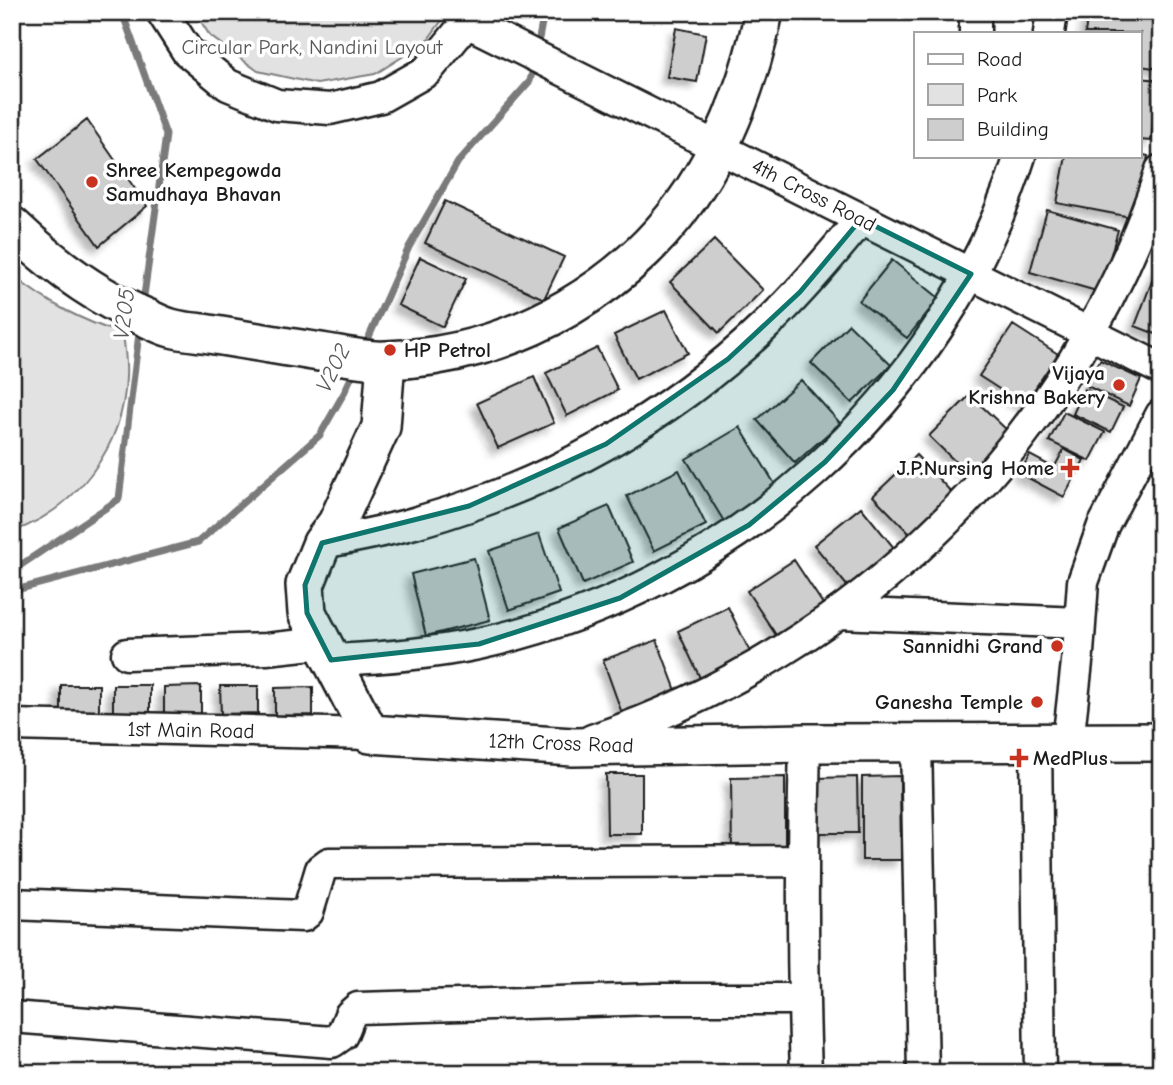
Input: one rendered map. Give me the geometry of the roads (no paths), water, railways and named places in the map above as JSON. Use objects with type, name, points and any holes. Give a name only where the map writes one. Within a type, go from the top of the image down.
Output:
[{"type":"main road","points":[[12,226],[62,270],[96,292],[171,328],[379,360],[422,358],[493,342],[559,313],[590,294],[616,275],[664,229],[702,176],[718,147],[747,76],[764,12]]},
{"type":"main road","points":[[369,734],[307,613],[305,585],[322,543],[337,523],[381,427],[379,360]]},
{"type":"main road","name":"12th Cross Road","points":[[369,734],[573,747],[1161,742]]},
{"type":"street","points":[[162,12],[187,51],[228,85],[277,105],[330,109],[381,97],[427,71],[469,17]]},
{"type":"street","points":[[975,12],[975,32]]},
{"type":"street","points":[[1049,32],[1052,12]]},
{"type":"street","name":"4th Cross Road","points":[[469,17],[516,46],[1161,369]]},
{"type":"street","points":[[127,654],[266,649],[327,651],[380,658],[430,652],[479,644],[527,631],[620,598],[664,576],[749,525],[788,495],[860,427],[893,390],[950,310],[971,274],[997,220],[1019,158]]},
{"type":"street","points":[[573,747],[627,729],[678,707],[778,655],[870,590],[954,515],[1027,429],[1089,333],[1135,239],[1161,170]]},
{"type":"street","points":[[322,543],[421,522],[469,506],[516,488],[606,444],[659,410],[728,359],[800,292],[861,219]]},
{"type":"street","points":[[1040,1073],[1052,742],[1080,623],[1083,582],[1103,526],[1161,415]]},
{"type":"street","points":[[839,613],[1080,623]]},
{"type":"street","name":"1st Main Road","points":[[12,725],[369,734]]},
{"type":"street","points":[[805,743],[802,861],[806,1073]]},
{"type":"street","points":[[916,743],[923,1073]]},
{"type":"street","points":[[12,905],[303,916],[308,912],[321,869],[329,863],[802,861]]},
{"type":"street","points":[[12,1017],[332,1042],[342,1035],[350,1015],[358,1008],[656,999],[803,999]]},
{"type":"waterway","name":"V205","points":[[122,12],[166,135],[143,303]]},
{"type":"waterway","name":"V202","points":[[537,49],[544,12]]},
{"type":"waterway","name":"V202","points":[[364,348],[409,247],[458,162],[530,81],[534,64]]},
{"type":"waterway","name":"V205","points":[[12,571],[119,499],[140,325]]},
{"type":"waterway","name":"V202","points":[[12,591],[198,542],[320,435],[355,369]]},
{"type":"place","name":"Shree Kempegowda Samudhaya Bhavan","points":[[92,182]]},
{"type":"place","name":"HP Petrol","points":[[390,350]]},
{"type":"place","name":"Vijaya Krishna Bakery","points":[[1119,385]]},
{"type":"place","name":"J.P.Nursing Home","points":[[1070,468]]},
{"type":"place","name":"Sannidhi Grand","points":[[1057,646]]},
{"type":"place","name":"Ganesha Temple","points":[[1037,702]]},
{"type":"place","name":"MedPlus","points":[[1019,758]]},
{"type":"park label","name":"Circular Park, Nandini Layout","points":[[312,47]]}]
